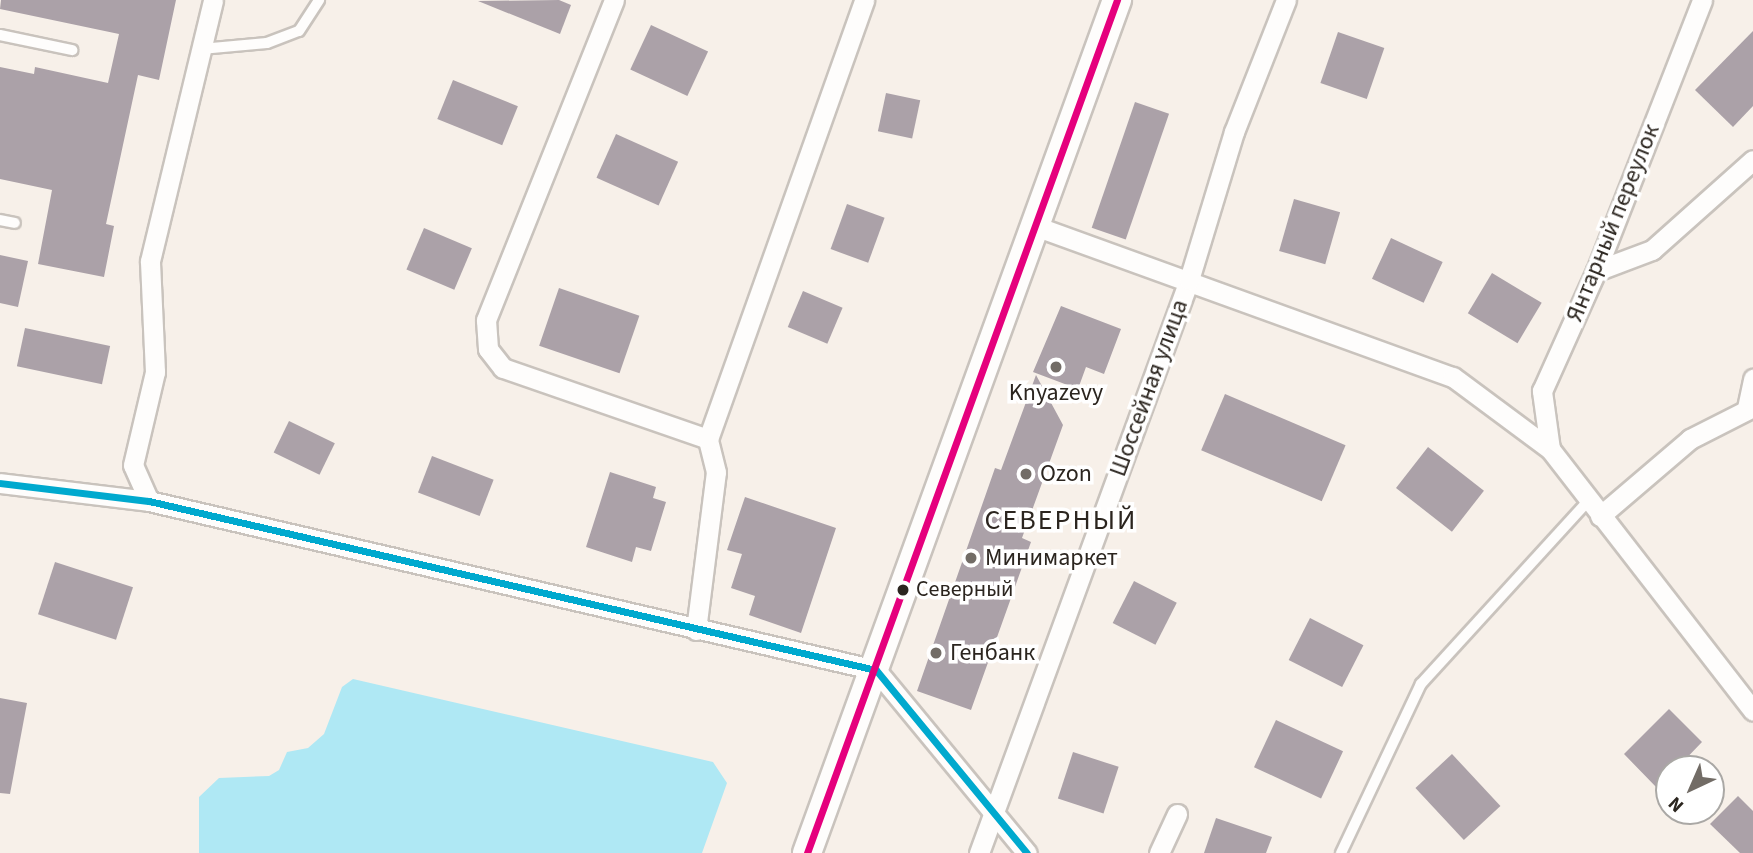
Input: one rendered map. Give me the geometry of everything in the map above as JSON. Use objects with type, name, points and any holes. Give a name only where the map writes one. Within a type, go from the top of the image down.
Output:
[{"type":"main road","points":[[807,853],[876,670],[1117,0]]},
{"type":"street","points":[[149,501],[133,466],[155,372],[150,261],[213,0]]},
{"type":"street","points":[[614,0],[486,320],[488,348],[503,368],[708,439]]},
{"type":"street","points":[[696,631],[716,472],[708,439],[864,0]]},
{"type":"street","name":"Шоссейная улица","points":[[979,853],[1189,279],[1234,132],[1286,0]]},
{"type":"street","name":"Янтарный переулок","points":[[1550,449],[1542,391],[1597,271],[1702,0]]},
{"type":"street","points":[[1597,271],[1652,250],[1753,160]]},
{"type":"street","points":[[1035,226],[1189,279],[1453,377],[1550,449],[1753,711]]},
{"type":"street","points":[[1595,508],[1690,439],[1750,407],[1753,379]]},
{"type":"street","points":[[0,483],[149,501],[696,631],[876,670],[1027,853]]},
{"type":"street","points":[[1160,853],[1177,814]]},
{"type":"lane","points":[[201,49],[267,43],[299,31],[320,0]]},
{"type":"lane","points":[[0,35],[72,50]]},
{"type":"lane","points":[[0,220],[15,223]]},
{"type":"lane","points":[[1341,853],[1421,684],[1595,508]]},
{"type":"water","points":[[353,679],[713,762],[727,783],[702,853],[199,853],[199,797],[219,778],[269,776],[279,770],[287,752],[308,748],[324,734],[342,687]]},
{"type":"building","points":[[1,0],[176,0],[159,80],[138,75],[106,224],[114,226],[104,277],[38,264],[52,190],[0,179],[0,67],[34,74],[35,67],[108,83],[119,34],[0,9]]},
{"type":"building","points":[[559,0],[571,5],[560,34],[478,1]]},
{"type":"building","points":[[651,25],[708,52],[687,96],[630,69]]},
{"type":"building","points":[[1753,31],[1753,106],[1733,127],[1695,90]]},
{"type":"building","points":[[1338,32],[1384,48],[1367,99],[1320,83]]},
{"type":"building","points":[[453,80],[518,106],[502,145],[437,119]]},
{"type":"building","points":[[886,93],[920,100],[912,138],[878,131]]},
{"type":"building","points":[[1135,102],[1169,114],[1126,239],[1092,228]]},
{"type":"building","points":[[616,134],[678,162],[659,206],[596,178]]},
{"type":"building","points":[[1294,199],[1340,212],[1325,264],[1279,251]]},
{"type":"building","points":[[847,204],[885,218],[868,263],[831,249]]},
{"type":"building","points":[[424,228],[472,248],[454,290],[406,269]]},
{"type":"building","points":[[1391,238],[1443,262],[1424,303],[1372,279]]},
{"type":"building","points":[[0,255],[28,261],[18,307],[0,303]]},
{"type":"building","points":[[1492,273],[1542,303],[1518,343],[1468,313]]},
{"type":"building","points":[[559,288],[639,316],[620,373],[539,346]]},
{"type":"building","points":[[803,291],[843,308],[827,344],[788,327]]},
{"type":"building","points":[[1061,306],[1121,329],[1104,374],[1086,367],[1078,389],[1033,372]]},
{"type":"building","points":[[25,328],[110,346],[102,384],[17,366]]},
{"type":"building","points":[[1036,375],[1063,425],[1022,538],[1031,542],[971,710],[917,691],[995,468],[1001,470]]},
{"type":"building","points":[[1225,394],[1346,445],[1322,501],[1201,450]]},
{"type":"building","points":[[289,421],[335,443],[319,475],[274,452]]},
{"type":"building","points":[[1428,447],[1484,491],[1452,532],[1396,488]]},
{"type":"building","points":[[432,456],[494,480],[480,516],[418,492]]},
{"type":"building","points":[[610,472],[656,487],[653,498],[666,502],[651,551],[636,547],[632,562],[586,547]]},
{"type":"building","points":[[745,497],[836,528],[801,633],[749,615],[755,596],[731,588],[742,554],[727,550]]},
{"type":"building","points":[[55,562],[133,587],[116,640],[38,614]]},
{"type":"building","points":[[1134,581],[1177,603],[1155,645],[1113,623]]},
{"type":"building","points":[[1310,618],[1363,645],[1342,687],[1289,660]]},
{"type":"building","points":[[0,698],[27,703],[10,794],[0,793]]},
{"type":"building","points":[[1669,709],[1702,742],[1689,755],[1655,755],[1655,786],[1624,754]]},
{"type":"building","points":[[1276,720],[1343,751],[1321,798],[1254,767]]},
{"type":"building","points":[[1073,752],[1119,767],[1104,813],[1058,799]]},
{"type":"building","points":[[1452,754],[1500,806],[1464,840],[1415,788]]},
{"type":"building","points":[[1738,796],[1753,811],[1753,853],[1740,853],[1711,825],[1725,825],[1725,809]]},
{"type":"building","points":[[1216,818],[1272,837],[1266,853],[1204,853]]},
{"type":"transit line","points":[[807,853],[1117,0]]},
{"type":"transit line","points":[[0,483],[149,501],[876,670],[1027,853]]},
{"type":"place","name":"Knyazevy","points":[[1056,367]]},
{"type":"place","name":"Ozon","points":[[1026,474]]},
{"type":"place","name":"Минимаркет","points":[[971,558]]},
{"type":"place","name":"Северный","points":[[903,590]]},
{"type":"place","name":"Генбанк","points":[[936,653]]},
{"type":"district","name":"СЕВЕРНЫЙ","points":[[1061,520]]}]
